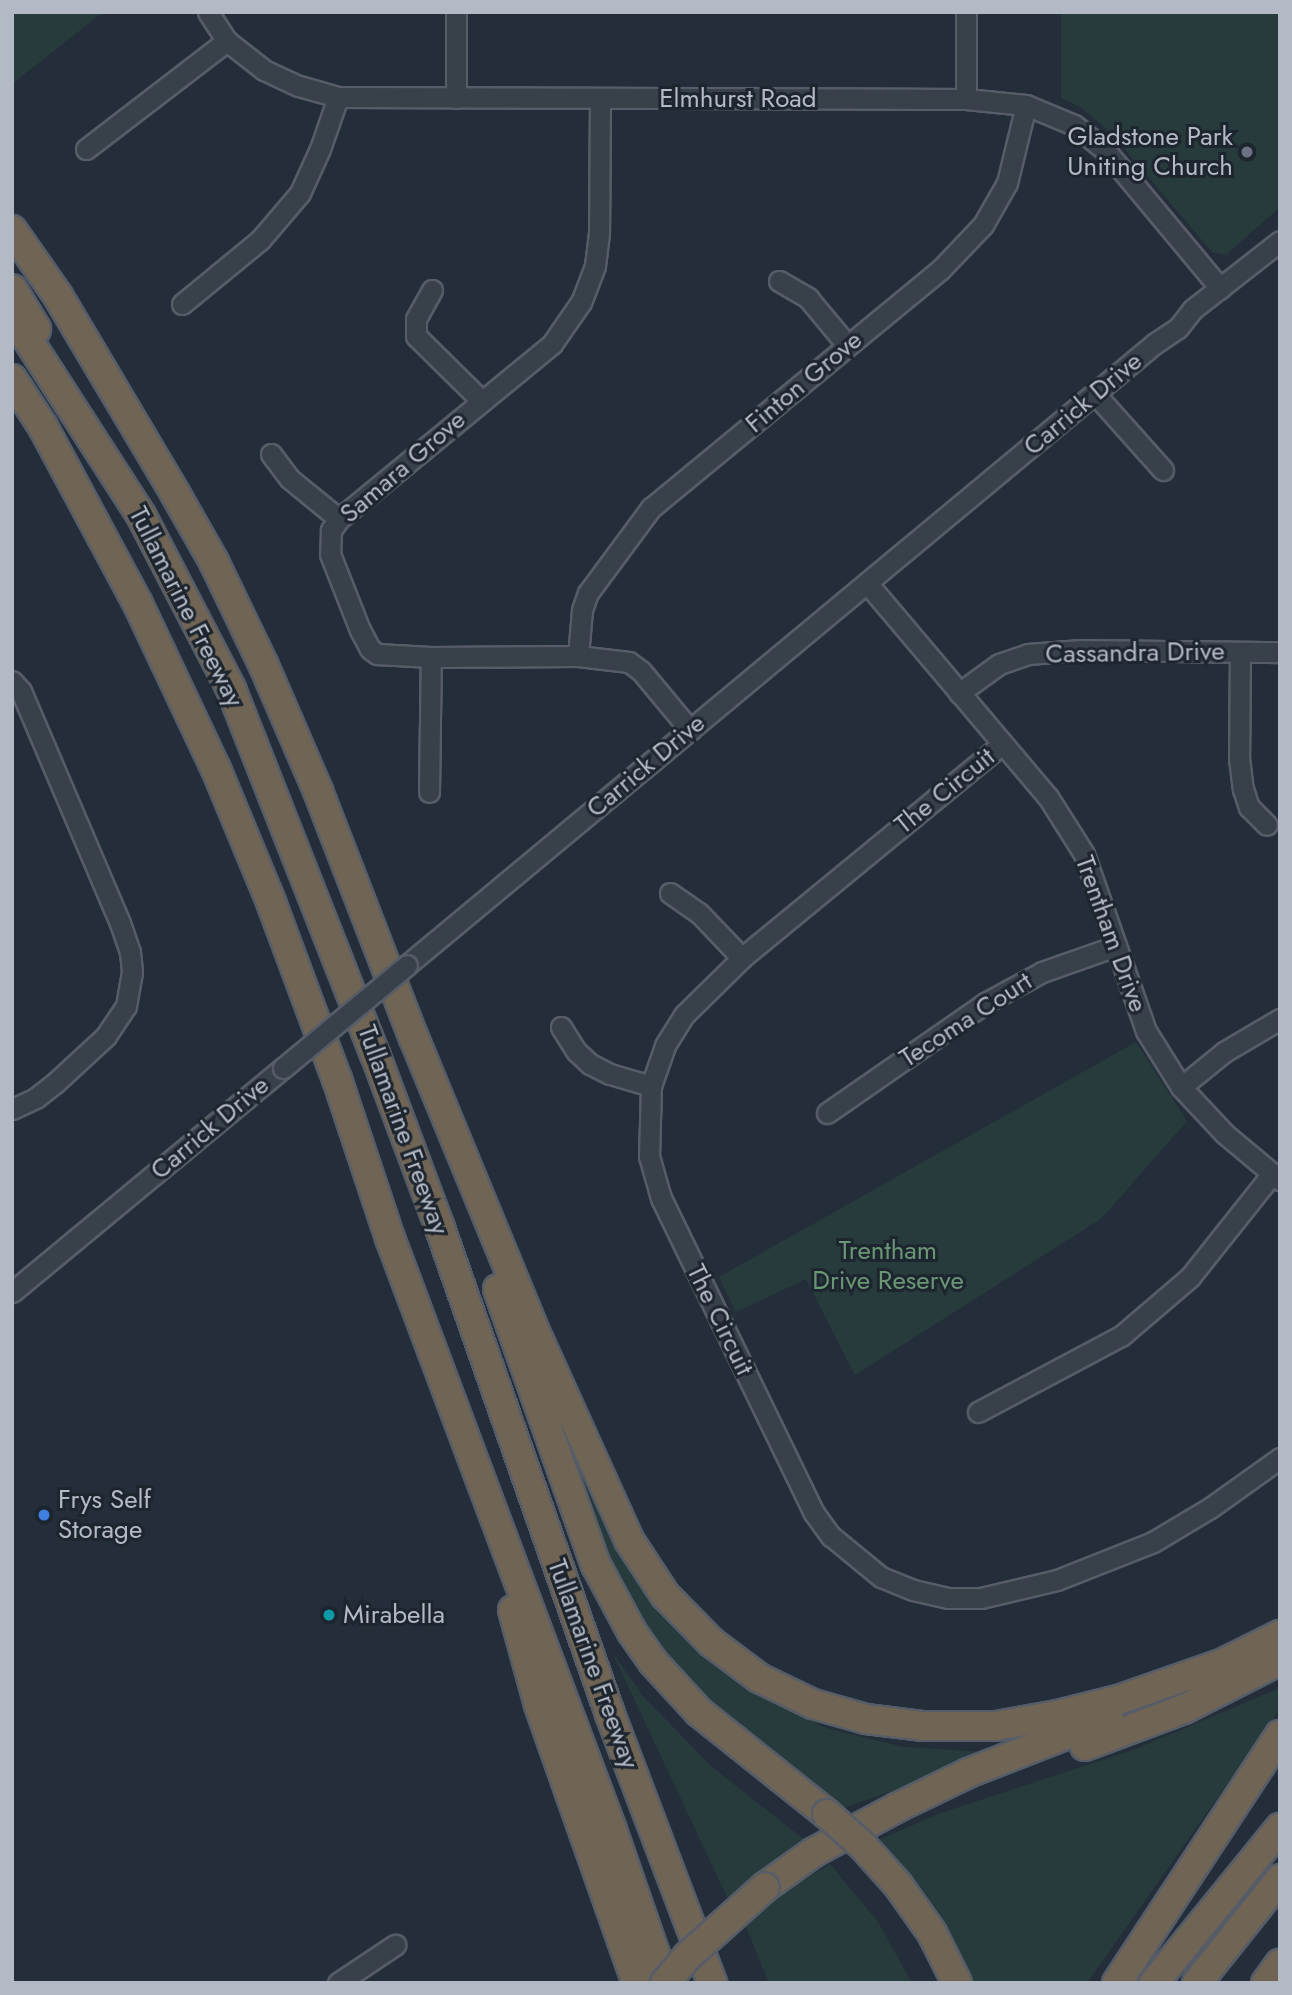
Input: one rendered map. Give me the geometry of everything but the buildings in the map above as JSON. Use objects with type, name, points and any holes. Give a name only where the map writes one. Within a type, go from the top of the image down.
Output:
[{"type":"highway","points":[[12,230],[58,296],[118,394],[214,562],[264,666],[318,791],[414,1038],[531,1325],[629,1541],[666,1595],[710,1642],[760,1678],[813,1704],[866,1718],[922,1726],[996,1726],[1057,1715],[1121,1699],[1218,1665]]},
{"type":"highway","points":[[12,289],[142,517]]},
{"type":"highway","name":"Tullamarine Freeway","points":[[12,316],[142,517],[231,689],[345,972],[440,1227],[610,1714],[712,1983]]},
{"type":"highway","name":"Tullamarine Freeway","points":[[12,379],[43,427],[120,569],[216,769],[295,964],[390,1238],[612,1830],[665,1983]]},
{"type":"highway","points":[[414,1038],[526,1371],[596,1565],[632,1632],[653,1662],[699,1712],[827,1814],[880,1862],[917,1909],[957,1983]]},
{"type":"highway","points":[[390,1238],[503,1578],[539,1705],[637,1983]]},
{"type":"highway","points":[[665,1983],[688,1955],[765,1888],[814,1852],[968,1773],[1164,1694],[1280,1635]]},
{"type":"highway","points":[[896,1808],[1128,1731],[1236,1685],[1280,1660]]},
{"type":"highway","points":[[1117,1983],[1280,1735]]},
{"type":"highway","points":[[1154,1983],[1280,1828]]},
{"type":"highway","points":[[1197,1983],[1280,1879]]},
{"type":"highway","points":[[1266,1983],[1280,1965]]},
{"type":"street","name":"Elmhurst Road","points":[[208,12],[226,41],[264,70],[299,86],[338,97],[966,99],[1026,105],[1074,125],[1105,150],[1220,288]]},
{"type":"street","points":[[456,12],[456,97]]},
{"type":"street","points":[[966,12],[966,99]]},
{"type":"street","points":[[86,149],[226,41]]},
{"type":"street","points":[[182,304],[260,240],[300,193],[320,149],[338,97]]},
{"type":"street","name":"Samara Grove","points":[[600,99],[599,233],[595,266],[581,302],[552,344],[339,519],[331,530],[330,554],[369,649],[391,657],[578,656],[629,662],[641,671],[690,730]]},
{"type":"street","name":"Finton Grove","points":[[578,656],[582,610],[589,593],[651,508],[940,270],[983,225],[1007,183],[1026,105]]},
{"type":"street","name":"Carrick Drive","points":[[12,1292],[1178,328],[1194,309],[1280,241]]},
{"type":"street","points":[[779,281],[808,298],[847,345]]},
{"type":"street","points":[[432,290],[416,319],[416,336],[481,400]]},
{"type":"street","points":[[1095,394],[1163,470]]},
{"type":"street","points":[[271,454],[290,479],[339,519]]},
{"type":"street","name":"Trentham Drive","points":[[867,583],[1001,745],[1048,797],[1084,854],[1146,1031],[1181,1087],[1225,1134],[1276,1177]]},
{"type":"street","name":"Cassandra Drive","points":[[959,693],[999,664],[1028,654],[1081,650],[1280,652]]},
{"type":"street","points":[[1240,652],[1239,758],[1243,789],[1249,807],[1268,825]]},
{"type":"street","points":[[429,792],[431,657]]},
{"type":"street","points":[[12,681],[21,691],[120,923],[130,952],[132,972],[125,1006],[106,1036],[36,1098],[12,1109]]},
{"type":"street","name":"The Circuit","points":[[1001,745],[742,958],[684,1015],[665,1046],[651,1086],[649,1156],[661,1198],[814,1513],[831,1536],[881,1577],[913,1590],[948,1598],[981,1598],[1057,1580],[1153,1542],[1210,1508],[1280,1458]]},
{"type":"street","points":[[670,892],[699,913],[742,958]]},
{"type":"street","name":"Tecoma Court","points":[[827,1113],[985,1003],[1042,972],[1116,946]]},
{"type":"street","points":[[1181,1087],[1224,1052],[1280,1019]]},
{"type":"street","points":[[561,1027],[576,1051],[590,1064],[610,1074],[651,1086]]},
{"type":"street","points":[[978,1412],[1121,1336],[1190,1277],[1276,1177]]},
{"type":"street","points":[[338,1983],[395,1945]]},
{"type":"green space","points":[[12,12],[103,12],[12,84]]},
{"type":"green space","points":[[1061,12],[1280,12],[1280,207],[1226,255],[1212,252],[1112,134],[1082,108],[1061,98]]},
{"type":"green space","name":"Trentham Drive Reserve","points":[[1136,1042],[1187,1121],[1102,1218],[855,1375],[806,1279],[736,1312],[719,1277]]},
{"type":"green space","points":[[583,1458],[620,1545],[670,1623],[751,1689],[826,1728],[903,1747],[1003,1753],[837,1810],[715,1709],[654,1643],[591,1519],[573,1460]]},
{"type":"green space","points":[[612,1652],[643,1696],[712,1767],[806,1841],[728,1899]]},
{"type":"green space","points":[[1280,1688],[1280,1709],[1087,1983],[970,1983],[922,1895],[876,1841],[941,1813],[1133,1750]]},
{"type":"green space","points":[[830,1864],[878,1922],[912,1983],[769,1983],[746,1927],[782,1893]]},
{"type":"place","name":"Gladstone Park Uniting Church","points":[[1247,152]]},
{"type":"place","name":"Frys Self Storage","points":[[44,1515]]},
{"type":"place","name":"Mirabella","points":[[329,1615]]}]
